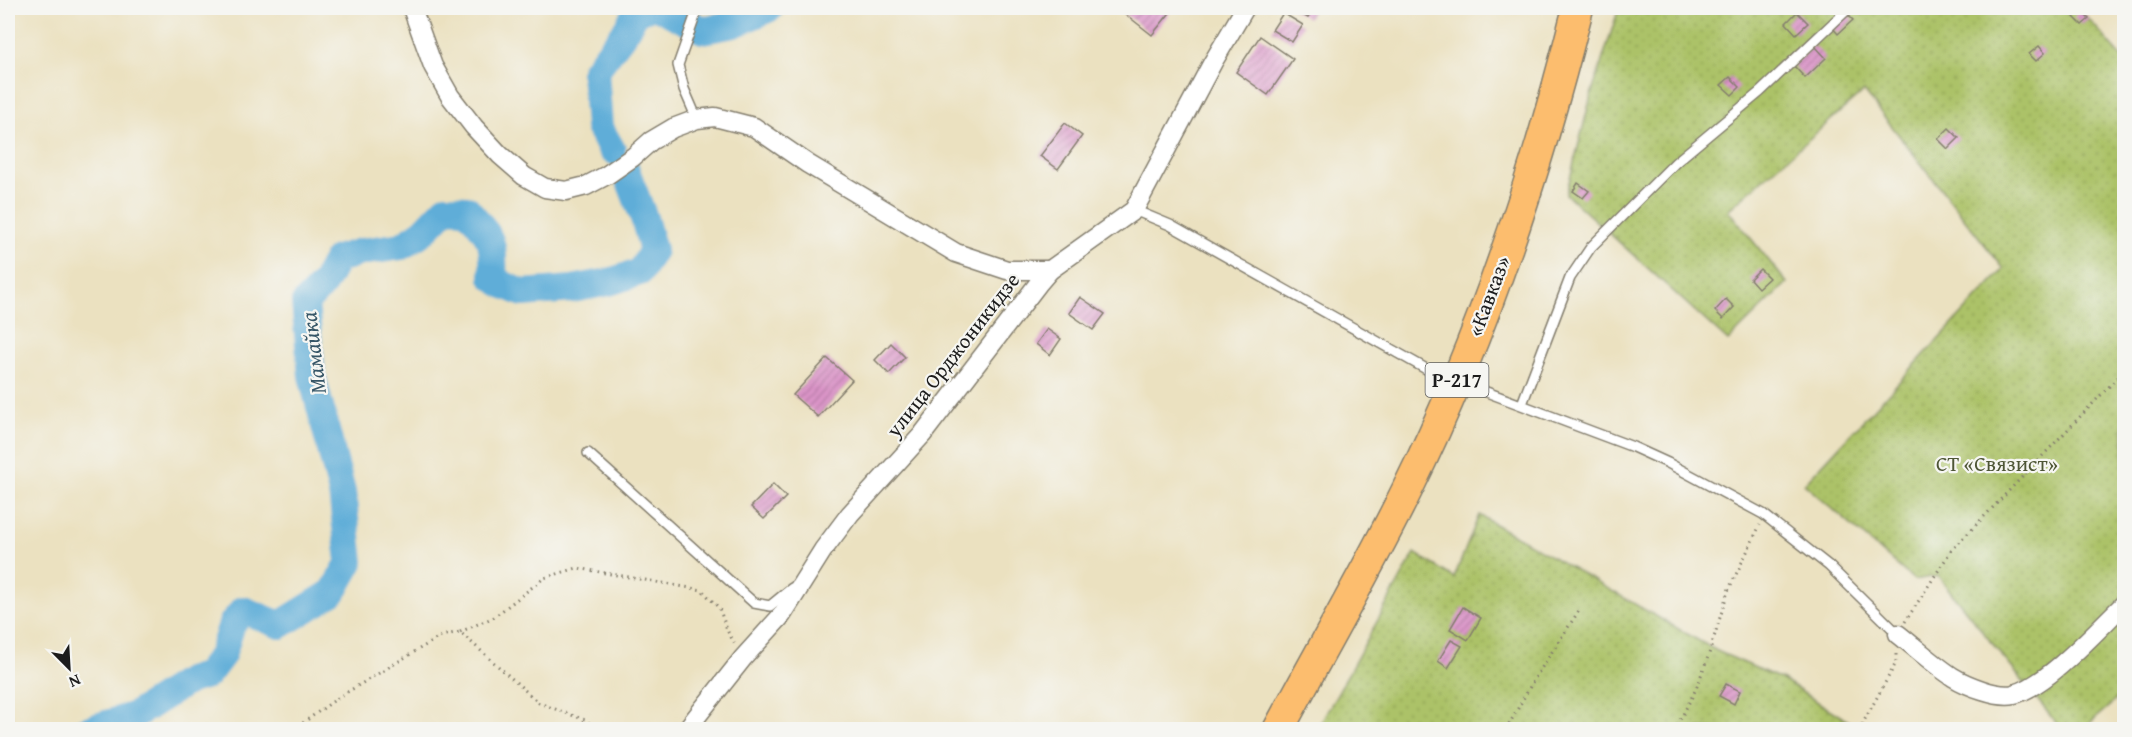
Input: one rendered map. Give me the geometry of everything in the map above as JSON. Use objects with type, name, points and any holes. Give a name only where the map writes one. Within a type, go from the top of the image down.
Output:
[{"type":"highway","name":"«Кавказ»","points":[[1278,729],[1407,490],[1457,380],[1494,287],[1525,197],[1562,74],[1578,8]]},
{"type":"street","points":[[412,8],[433,66],[450,96],[501,155],[524,176],[545,188],[566,191],[586,186],[607,175],[665,132],[697,119],[715,117],[754,127],[808,164],[956,253],[1007,270],[1050,270]]},
{"type":"street","name":"улица Орджоникидзе","points":[[686,729],[743,657],[782,615],[849,514],[922,435],[1050,270],[1134,210],[1212,62],[1245,8]]},
{"type":"street","points":[[1898,634],[1954,677],[1986,692],[2012,695],[2035,686],[2053,672],[2124,604]]},
{"type":"lane","points":[[697,119],[684,89],[678,65],[698,8]]},
{"type":"lane","points":[[1522,404],[1570,278],[1591,247],[1676,162],[1760,92],[1849,8]]},
{"type":"lane","points":[[1134,210],[1170,225],[1428,369],[1668,463],[1763,514],[1829,566],[1898,634]]},
{"type":"lane","points":[[588,453],[754,603],[770,606],[806,577]]},
{"type":"path","points":[[1859,729],[1896,663],[1898,634],[1952,551],[2124,371]]},
{"type":"path","points":[[1676,729],[1696,689],[1728,591],[1752,545],[1763,514]]},
{"type":"path","points":[[293,729],[441,636],[460,632],[494,617],[544,578],[578,568],[702,590],[718,608],[728,632],[743,657]]},
{"type":"path","points":[[1506,729],[1533,681],[1580,609]]},
{"type":"path","points":[[460,632],[539,703],[585,720],[599,729]]},
{"type":"green space","name":"СТ «Связист»","points":[[1619,8],[2079,8],[2124,59],[2124,693],[2083,729],[2061,729],[1938,576],[1914,580],[1804,484],[2004,269],[1864,91],[1728,210],[1787,283],[1728,341],[1566,194],[1592,92]]},
{"type":"green space","points":[[1479,515],[1717,651],[1781,679],[1861,729],[1317,730],[1415,553],[1454,578]]},
{"type":"building","points":[[1129,8],[1173,9],[1152,35],[1124,13]]},
{"type":"building","points":[[1290,8],[1315,8],[1308,18]]},
{"type":"building","points":[[2080,10],[2089,19],[2082,25],[2074,17]]},
{"type":"building","points":[[1797,12],[1808,23],[1796,34],[1786,23]]},
{"type":"building","points":[[1283,13],[1303,25],[1292,42],[1272,30]]},
{"type":"building","points":[[1846,13],[1853,20],[1838,34],[1831,26]]},
{"type":"building","points":[[1260,36],[1293,59],[1268,95],[1236,72]]},
{"type":"building","points":[[1814,45],[1826,58],[1805,78],[1793,65]]},
{"type":"building","points":[[2039,46],[2045,53],[2036,61],[2029,54]]},
{"type":"building","points":[[1730,77],[1740,87],[1732,95],[1721,85]]},
{"type":"building","points":[[1065,123],[1082,136],[1058,169],[1040,156]]},
{"type":"building","points":[[1949,128],[1959,138],[1948,149],[1938,139]]},
{"type":"building","points":[[1578,183],[1589,191],[1583,198],[1573,191]]},
{"type":"building","points":[[1760,269],[1769,278],[1758,288],[1750,279]]},
{"type":"building","points":[[1080,297],[1105,314],[1093,330],[1069,313]]},
{"type":"building","points":[[1726,299],[1734,307],[1723,319],[1715,311]]},
{"type":"building","points":[[1047,329],[1061,339],[1050,355],[1036,344]]},
{"type":"building","points":[[891,343],[905,357],[889,374],[875,360]]},
{"type":"building","points":[[827,358],[852,380],[818,417],[793,395]]},
{"type":"building","points":[[773,484],[786,497],[764,519],[751,507]]},
{"type":"building","points":[[1463,607],[1481,618],[1468,640],[1450,629]]},
{"type":"building","points":[[1451,640],[1462,646],[1448,668],[1438,661]]},
{"type":"building","points":[[1726,684],[1740,691],[1734,704],[1719,696]]},
{"type":"waterway","name":"Мамайка","points":[[612,150],[599,127],[595,71],[624,33],[637,11],[646,8]]},
{"type":"waterway","name":"Мамайка","points":[[661,8],[703,30],[734,24],[770,8]]},
{"type":"waterway","name":"Мамайка","points":[[87,730],[135,715],[188,681],[207,675],[222,655],[232,624],[243,610],[280,625],[333,592],[350,562],[342,492],[312,376],[305,303],[324,283],[337,259],[361,252],[402,246],[424,231],[446,208],[467,209],[486,232],[492,246],[493,277],[502,284],[523,293],[572,289],[609,282],[640,272],[653,250],[644,218],[625,168]]}]
